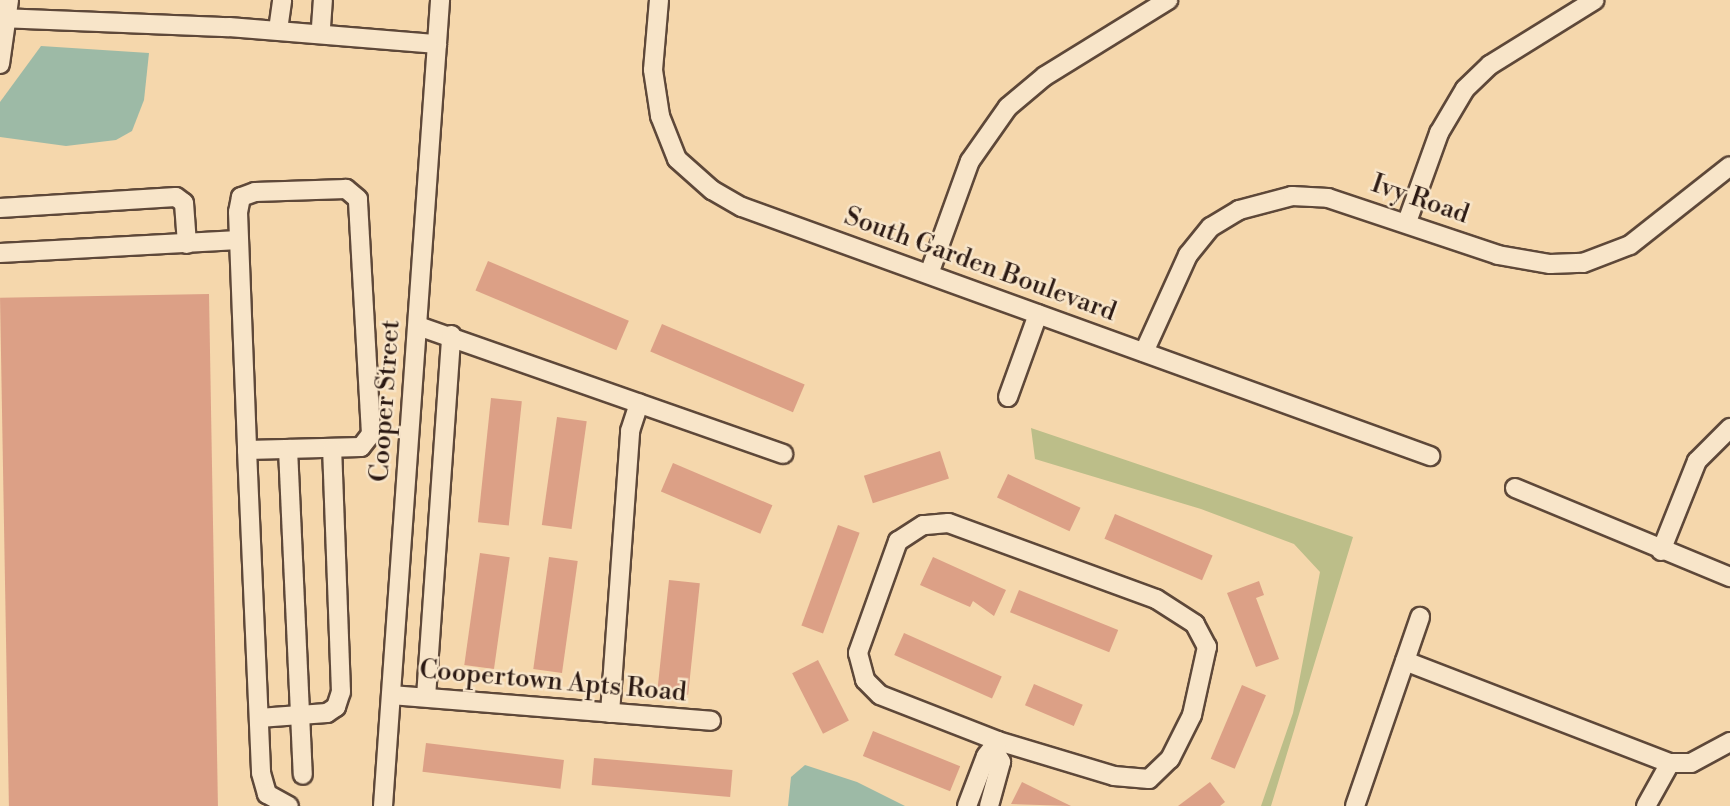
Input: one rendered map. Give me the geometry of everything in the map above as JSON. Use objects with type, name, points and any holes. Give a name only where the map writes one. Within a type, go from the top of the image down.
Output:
[{"type":"street","points":[[278,27],[282,0]]},
{"type":"street","points":[[321,27],[323,0]]},
{"type":"street","name":"Cooper Street","points":[[383,806],[440,0]]},
{"type":"street","name":"South Garden Boulevard","points":[[659,0],[653,70],[658,108],[670,145],[687,170],[742,207],[1430,456]]},
{"type":"street","points":[[929,274],[970,161],[1008,107],[1045,76],[1168,0]]},
{"type":"street","points":[[1407,222],[1439,133],[1465,89],[1490,65],[1595,0]]},
{"type":"street","points":[[0,64],[6,12],[176,26],[222,20],[437,40]]},
{"type":"street","points":[[278,27],[321,27],[437,40]]},
{"type":"street","name":"Ivy Road","points":[[1144,352],[1188,255],[1211,227],[1239,210],[1311,195],[1407,222],[1506,257],[1550,264],[1583,263],[1630,245],[1730,166]]},
{"type":"street","points":[[247,450],[361,447],[371,434],[358,199],[338,189],[255,192],[242,197],[239,240],[247,450],[258,718],[261,773],[267,794],[282,805]]},
{"type":"street","points":[[0,208],[176,197],[184,203],[187,244]]},
{"type":"street","points":[[0,254],[239,240]]},
{"type":"street","points":[[1008,397],[1038,314]]},
{"type":"street","points":[[418,326],[451,335],[783,454]]},
{"type":"street","points":[[426,697],[451,335]]},
{"type":"street","points":[[610,713],[630,430],[639,403]]},
{"type":"street","points":[[1661,551],[1697,461],[1730,428]]},
{"type":"street","points":[[258,718],[327,713],[336,707],[341,692],[332,448]]},
{"type":"street","points":[[288,449],[303,775]]},
{"type":"street","points":[[1515,488],[1661,551],[1730,577]]},
{"type":"street","points":[[948,523],[1156,599],[1195,624],[1207,647],[1192,715],[1170,759],[1149,779],[1114,776],[997,746],[880,695],[865,680],[858,653],[898,541],[923,524],[948,523]]},
{"type":"street","points":[[1355,806],[1420,617]]},
{"type":"street","points":[[1405,661],[1670,763],[1691,763],[1730,742]]},
{"type":"street","name":"Coopertown Apts Road","points":[[391,695],[711,721]]},
{"type":"street","points":[[967,806],[986,756],[997,746]]},
{"type":"street","points":[[989,806],[1001,762],[997,746]]},
{"type":"street","points":[[1646,806],[1670,763]]},
{"type":"green space","points":[[1031,428],[1353,537],[1271,806],[1261,806],[1293,713],[1320,572],[1294,544],[1201,509],[1035,459]]},
{"type":"shaded area","points":[[41,46],[149,53],[144,100],[132,131],[116,140],[66,146],[0,137],[0,102]]},
{"type":"shaded area","points":[[805,765],[857,782],[905,806],[788,806],[791,777]]},
{"type":"building","points":[[488,261],[629,321],[616,350],[475,290]]},
{"type":"building","points":[[209,294],[218,806],[9,806],[0,298]]},
{"type":"building","points":[[662,324],[805,385],[793,412],[650,352]]},
{"type":"building","points":[[491,398],[522,401],[509,526],[478,522]]},
{"type":"building","points":[[557,417],[587,421],[572,529],[542,525]]},
{"type":"building","points":[[940,451],[949,479],[873,503],[864,476]]},
{"type":"building","points":[[673,463],[772,505],[760,534],[661,492]]},
{"type":"building","points":[[1008,474],[1081,508],[1070,531],[997,498]]},
{"type":"building","points":[[1115,514],[1213,555],[1202,580],[1104,539]]},
{"type":"building","points":[[838,525],[860,533],[823,633],[801,626]]},
{"type":"building","points":[[480,553],[510,557],[494,669],[464,665]]},
{"type":"building","points":[[549,557],[578,561],[562,673],[533,669]]},
{"type":"building","points":[[933,557],[1006,590],[994,616],[973,601],[970,607],[920,585]]},
{"type":"building","points":[[669,580],[700,583],[688,695],[657,691]]},
{"type":"building","points":[[1259,581],[1264,595],[1256,598],[1279,659],[1256,667],[1227,593]]},
{"type":"building","points":[[1019,590],[1118,630],[1109,652],[1010,612]]},
{"type":"building","points":[[904,633],[1002,677],[992,698],[894,655]]},
{"type":"building","points":[[818,660],[849,721],[823,734],[792,673]]},
{"type":"building","points":[[1034,684],[1083,705],[1074,726],[1025,705]]},
{"type":"building","points":[[1242,685],[1266,695],[1235,769],[1211,759]]},
{"type":"building","points":[[873,731],[960,766],[950,791],[863,756]]},
{"type":"building","points":[[426,743],[564,760],[560,789],[422,772]]},
{"type":"building","points":[[594,758],[732,770],[730,797],[592,785]]},
{"type":"building","points":[[1022,782],[1071,806],[1011,804]]},
{"type":"building","points":[[1210,782],[1225,802],[1220,806],[1178,806]]}]
